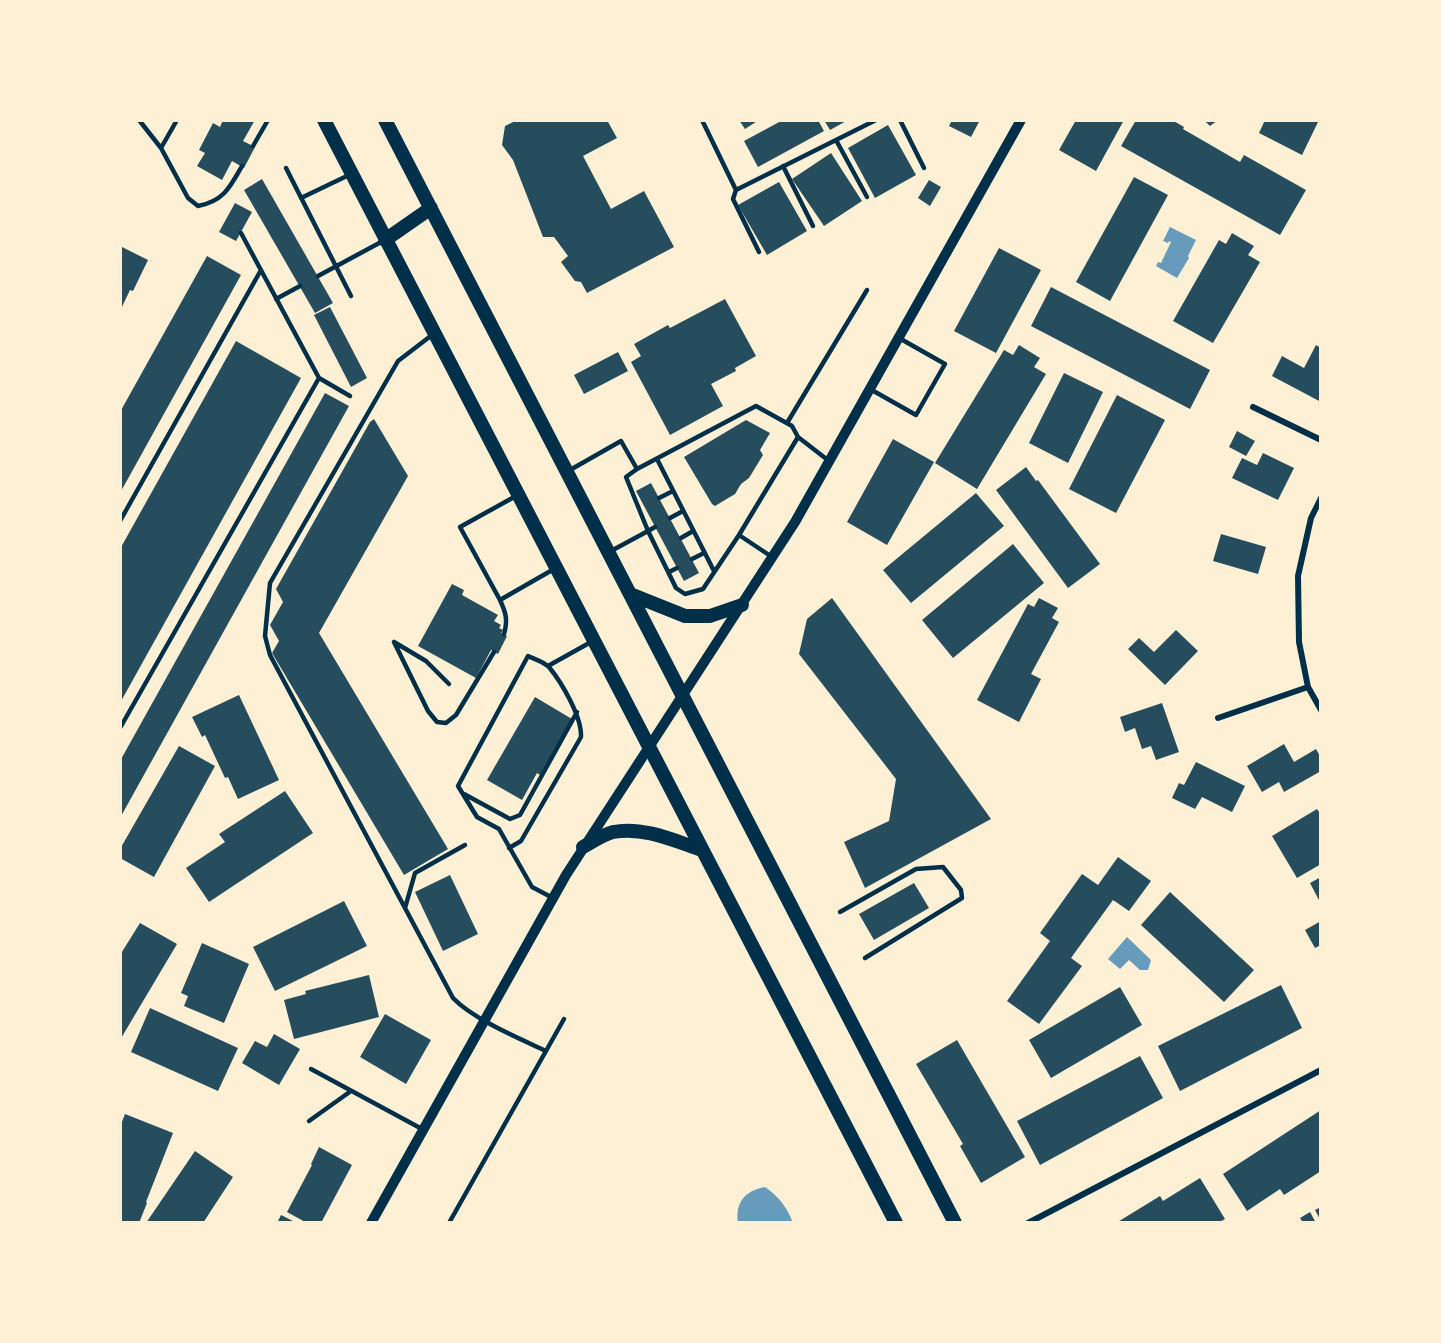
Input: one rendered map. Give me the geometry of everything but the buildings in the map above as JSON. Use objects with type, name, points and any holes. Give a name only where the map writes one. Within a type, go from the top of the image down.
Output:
[{"type":"main road","points":[[324,120],[896,1223]]},
{"type":"main road","points":[[385,120],[780,879],[955,1223]]},
{"type":"main road","points":[[385,240],[430,208]]},
{"type":"main road","points":[[630,594],[685,616],[710,616],[742,605]]},
{"type":"main road","points":[[584,847],[612,832],[633,831],[656,835],[702,850]]},
{"type":"street","points":[[371,1223],[553,898],[772,557],[829,461],[1021,120]]},
{"type":"street","points":[[1253,407],[1321,440]]},
{"type":"street","points":[[1321,498],[1311,518],[1298,576],[1299,642],[1308,687],[1321,710]]},
{"type":"street","points":[[1218,718],[1308,687]]},
{"type":"street","points":[[1028,1223],[1321,1070]]},
{"type":"lane","points":[[139,120],[161,148],[188,198],[198,206],[218,199],[229,189],[242,166]]},
{"type":"lane","points":[[161,148],[177,120]]},
{"type":"lane","points":[[253,146],[268,120]]},
{"type":"lane","points":[[702,120],[736,190],[733,199],[759,252]]},
{"type":"lane","points":[[736,190],[876,120]]},
{"type":"lane","points":[[900,120],[924,168]]},
{"type":"lane","points":[[836,140],[867,197]]},
{"type":"lane","points":[[783,166],[813,226]]},
{"type":"lane","points":[[286,168],[351,296]]},
{"type":"lane","points":[[302,198],[351,174]]},
{"type":"lane","points":[[240,233],[319,378],[350,396]]},
{"type":"lane","points":[[318,276],[385,240]]},
{"type":"lane","points":[[120,521],[261,270]]},
{"type":"lane","points":[[276,299],[300,286]]},
{"type":"lane","points":[[787,423],[867,290]]},
{"type":"lane","points":[[434,333],[398,361],[270,584],[265,636],[270,656],[453,998],[462,1008],[546,1051]]},
{"type":"lane","points":[[870,389],[916,415],[945,364],[899,338]]},
{"type":"lane","points":[[120,728],[319,378]]},
{"type":"lane","points":[[798,437],[739,535],[703,589],[685,594],[676,588],[648,531],[641,507],[626,477],[756,406],[792,426],[798,437],[829,461]]},
{"type":"lane","points":[[567,472],[621,441],[637,469]]},
{"type":"lane","points":[[657,459],[714,571]]},
{"type":"lane","points":[[659,498],[673,491]]},
{"type":"lane","points":[[504,634],[506,613],[460,527],[518,494]]},
{"type":"lane","points":[[670,518],[683,511]]},
{"type":"lane","points":[[609,552],[655,527]]},
{"type":"lane","points":[[681,538],[693,531]]},
{"type":"lane","points":[[739,535],[772,557]]},
{"type":"lane","points":[[658,551],[665,546]]},
{"type":"lane","points":[[692,559],[704,553]]},
{"type":"lane","points":[[500,600],[556,568]]},
{"type":"lane","points":[[669,572],[677,568]]},
{"type":"lane","points":[[548,666],[594,641]]},
{"type":"lane","points":[[449,684],[426,662],[394,642],[428,711],[437,722],[446,723],[456,715],[494,652]]},
{"type":"lane","points":[[509,848],[521,841],[581,737],[582,727],[577,712],[548,666],[528,656],[458,786],[477,817],[499,829],[509,848],[532,887],[553,898]]},
{"type":"lane","points":[[462,793],[503,817],[510,819],[519,815],[577,712]]},
{"type":"lane","points":[[405,908],[415,873],[465,845]]},
{"type":"lane","points":[[840,912],[916,869],[943,867],[960,890],[962,898],[865,958]]},
{"type":"lane","points":[[449,1223],[564,1019]]},
{"type":"lane","points":[[311,1069],[424,1130]]},
{"type":"lane","points":[[309,1121],[351,1091]]},
{"type":"water","points":[[1170,227],[1196,240],[1177,278],[1156,266],[1158,262],[1161,263],[1171,242],[1163,241]]},
{"type":"water","points":[[1127,937],[1151,960],[1148,970],[1140,970],[1129,960],[1120,969],[1108,959]]},
{"type":"water","points":[[765,1187],[782,1203],[793,1223],[738,1223],[738,1209],[743,1199],[752,1191]]}]
